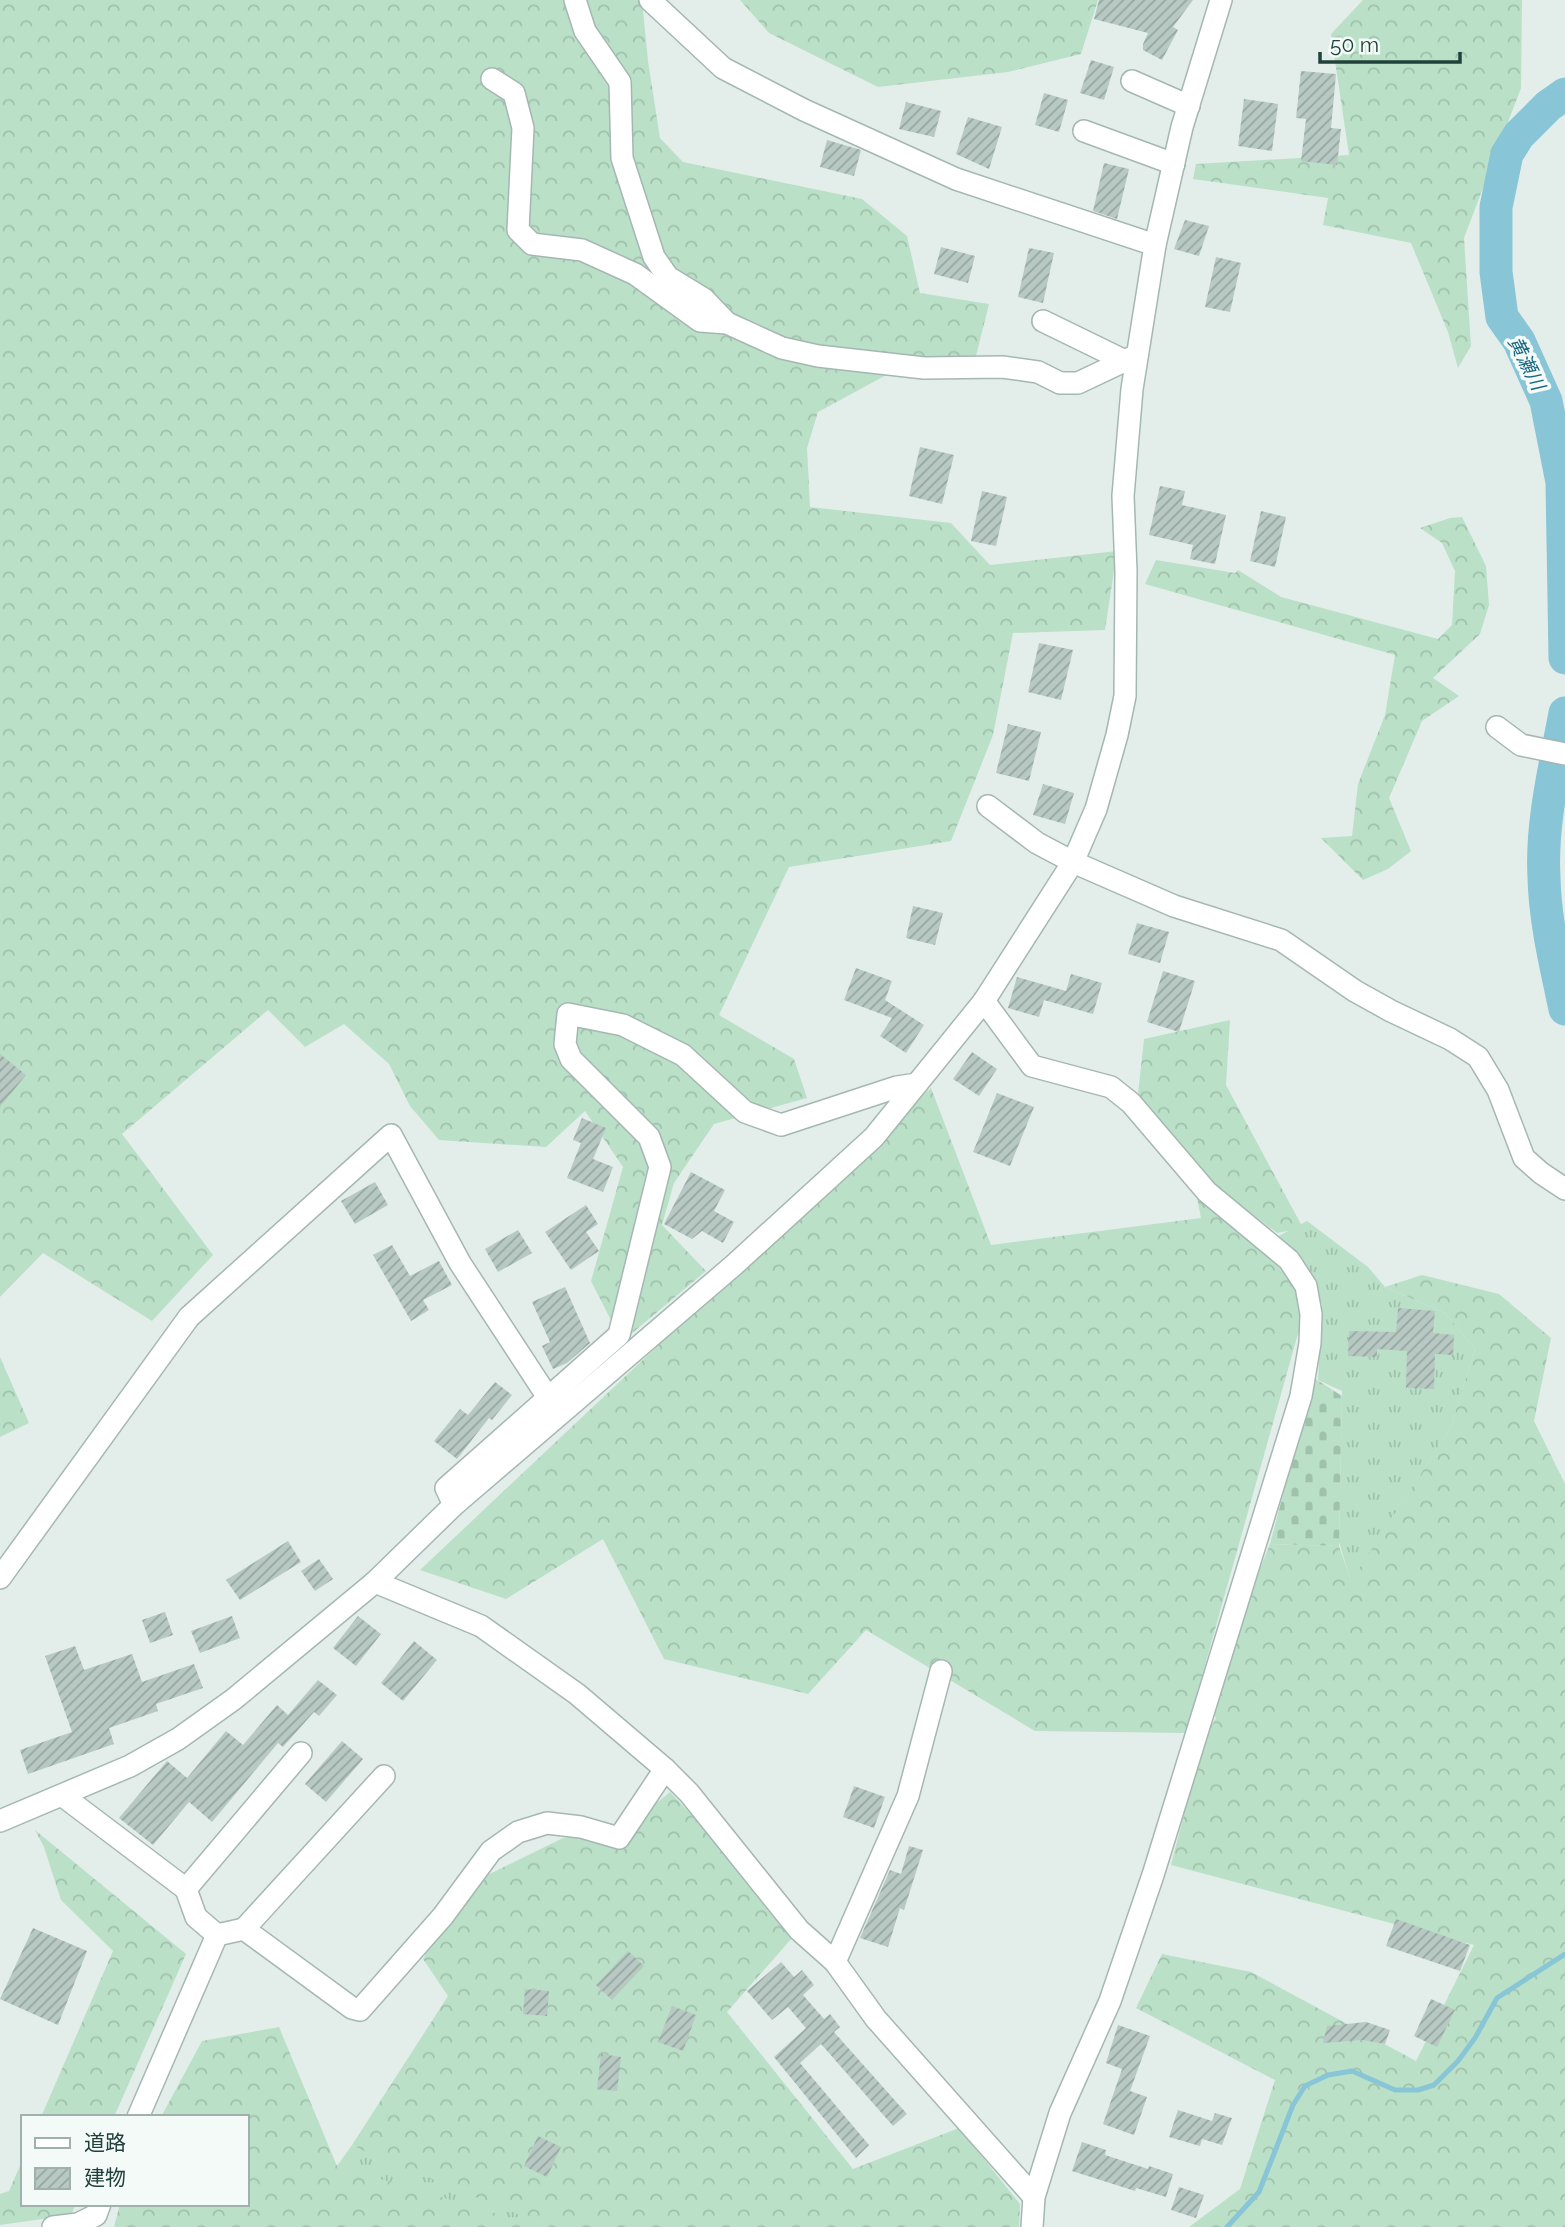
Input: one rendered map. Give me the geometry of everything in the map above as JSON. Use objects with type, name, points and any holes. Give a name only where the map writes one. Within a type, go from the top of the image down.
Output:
[{"type":"street","points":[[575,0],[585,31],[620,82],[622,158],[654,257],[668,277],[704,299],[727,323]]},
{"type":"street","points":[[650,0],[723,68],[804,110],[956,179],[1155,245]]},
{"type":"street","points":[[0,1821],[130,1766],[178,1739],[234,1699],[376,1582],[454,1505],[754,1247],[874,1137],[984,1001],[1073,862],[1096,809],[1125,696],[1126,571],[1123,496],[1130,357],[1174,164],[1221,0]]},
{"type":"street","points":[[492,79],[514,93],[523,128],[519,230],[532,244],[582,250],[635,274],[700,321],[727,323],[782,348],[818,356],[923,368],[1002,367],[1038,372],[1060,383],[1078,383],[1130,357]]},
{"type":"street","points":[[1132,81],[1189,106]]},
{"type":"street","points":[[1084,131],[1174,164]]},
{"type":"street","points":[[1043,321],[1130,357]]},
{"type":"street","points":[[1497,727],[1521,744],[1565,754]]},
{"type":"street","points":[[988,806],[1037,843],[1073,862],[1174,905],[1281,940],[1356,991],[1391,1011],[1450,1038],[1478,1057],[1498,1090],[1524,1157],[1541,1173],[1565,1189]]},
{"type":"street","points":[[984,1001],[1032,1066],[1111,1087],[1131,1103],[1207,1192],[1289,1260],[1306,1286],[1311,1314],[1310,1343],[1301,1396],[1153,1875],[1110,2001],[1060,2113],[1034,2197],[1032,2227]]},
{"type":"street","points":[[454,1505],[446,1488],[619,1335],[660,1167],[649,1137],[571,1059],[565,1044],[568,1014],[623,1025],[683,1055],[745,1112],[781,1125],[897,1087],[917,1084]]},
{"type":"street","points":[[0,1578],[190,1317],[391,1135],[460,1263],[547,1396]]},
{"type":"street","points":[[376,1582],[481,1626],[577,1694],[665,1769],[689,1793],[799,1930],[835,1962],[876,2019],[1034,2197]]},
{"type":"street","points":[[835,1962],[908,1796],[941,1671]]},
{"type":"street","points":[[186,1889],[301,1753]]},
{"type":"street","points":[[244,1929],[352,2008],[360,2010],[443,1916],[491,1851],[518,1832],[547,1823],[581,1827],[619,1838],[665,1769]]},
{"type":"street","points":[[217,1935],[244,1929],[384,1776]]},
{"type":"street","points":[[63,1796],[186,1889],[196,1916],[217,1935]]},
{"type":"street","points":[[139,2115],[217,1935]]},
{"type":"street","points":[[53,2227],[78,2224],[96,2215],[99,2206]]},
{"type":"green space","points":[[0,0],[642,0],[660,138],[683,162],[862,199],[907,236],[920,293],[989,304],[976,356],[903,366],[818,412],[807,448],[810,507],[951,523],[990,565],[1117,551],[1105,630],[1013,633],[993,735],[951,841],[789,867],[719,1015],[794,1059],[807,1098],[714,1124],[674,1183],[662,1225],[706,1271],[631,1334],[615,1328],[591,1281],[623,1167],[585,1111],[546,1147],[439,1140],[410,1106],[389,1064],[344,1024],[305,1047],[268,1010],[122,1134],[213,1255],[152,1321],[43,1253],[0,1297]]},
{"type":"green space","points":[[740,0],[1098,0],[1081,54],[1008,72],[878,87],[769,33]]},
{"type":"green space","points":[[1363,0],[1522,0],[1521,88],[1464,238],[1471,346],[1458,368],[1448,332],[1411,243],[1323,225],[1328,198],[1193,179],[1196,164],[1349,155],[1331,34]]},
{"type":"green space","points":[[1462,517],[1486,566],[1489,605],[1480,634],[1433,678],[1459,696],[1422,721],[1389,798],[1411,851],[1388,869],[1363,880],[1321,838],[1352,836],[1358,784],[1385,715],[1395,655],[1145,584],[1156,560],[1235,573],[1238,570],[1281,597],[1438,639],[1452,625],[1455,571],[1442,543],[1420,528]]},
{"type":"green space","points":[[1230,1020],[1226,1085],[1303,1228],[1277,1233],[1199,1173],[1138,1094],[1144,1039]]},
{"type":"green space","points":[[931,1088],[991,1245],[1201,1218],[1193,1177],[1308,1298],[1186,1733],[1035,1731],[866,1630],[808,1694],[664,1659],[603,1539],[506,1599],[420,1570]]},
{"type":"green space","points":[[1307,1221],[1368,1267],[1385,1287],[1445,1313],[1475,1349],[1450,1429],[1351,1582],[1339,1542],[1342,1391],[1318,1380],[1322,1304],[1273,1239]]},
{"type":"green space","points":[[1422,1275],[1499,1294],[1551,1338],[1534,1421],[1565,1484],[1565,2227],[1189,2227],[1240,2189],[1275,2080],[1136,2008],[1162,1954],[1251,1972],[1416,2061],[1474,1945],[1171,1865],[1186,1807],[1184,1773],[1216,1718],[1206,1702],[1270,1544],[1339,1546],[1351,1581],[1450,1429],[1475,1349],[1445,1313],[1385,1287]]},
{"type":"green space","points":[[0,1357],[29,1423],[0,1437]]},
{"type":"green space","points":[[1314,1378],[1342,1396],[1339,1546],[1270,1544]]},
{"type":"green space","points":[[670,1792],[799,1930],[727,2012],[853,2169],[959,2128],[1020,2204],[1019,2227],[550,2227],[352,2145],[448,1996],[423,1959],[465,1886],[563,1838],[624,1830]]},
{"type":"green space","points":[[35,1830],[186,1954],[115,2115],[42,2115],[113,1951],[61,1900],[44,1847]]},
{"type":"green space","points":[[279,2027],[337,2166],[508,2217],[525,2227],[114,2227],[119,2206],[248,2206],[248,2115],[162,2115],[202,2041]]},
{"type":"green space","points":[[352,2145],[550,2227],[491,2227],[337,2166]]},
{"type":"green space","points":[[21,2164],[21,2206],[75,2206],[71,2215],[0,2225],[0,2194],[9,2191]]},
{"type":"building","points":[[1099,0],[1193,0],[1173,27],[1178,30],[1162,60],[1143,50],[1148,33],[1094,19]]},
{"type":"building","points":[[1091,60],[1114,67],[1104,100],[1080,93]]},
{"type":"building","points":[[1301,71],[1336,74],[1331,128],[1341,129],[1337,165],[1301,161],[1306,119],[1296,118]]},
{"type":"building","points":[[1044,93],[1068,100],[1059,132],[1035,125]]},
{"type":"building","points":[[1244,99],[1278,104],[1272,151],[1238,146]]},
{"type":"building","points":[[906,102],[941,111],[934,137],[899,129]]},
{"type":"building","points":[[968,117],[1002,127],[989,169],[956,154]]},
{"type":"building","points":[[827,140],[861,150],[854,176],[820,167]]},
{"type":"building","points":[[1104,163],[1129,169],[1117,219],[1093,211]]},
{"type":"building","points":[[1185,220],[1209,226],[1199,256],[1174,249]]},
{"type":"building","points":[[941,247],[975,256],[968,283],[934,274]]},
{"type":"building","points":[[1029,248],[1054,253],[1043,303],[1018,297]]},
{"type":"building","points":[[1216,257],[1241,263],[1230,312],[1205,307]]},
{"type":"building","points":[[920,447],[954,455],[942,504],[909,496]]},
{"type":"building","points":[[1160,486],[1185,491],[1182,505],[1226,515],[1215,564],[1190,559],[1193,545],[1149,535]]},
{"type":"building","points":[[982,491],[1007,497],[996,546],[971,541]]},
{"type":"building","points":[[1261,511],[1286,517],[1275,567],[1250,561]]},
{"type":"building","points":[[1039,643],[1073,650],[1061,700],[1028,692]]},
{"type":"building","points":[[1008,724],[1041,732],[1029,781],[996,773]]},
{"type":"building","points":[[1043,784],[1074,793],[1065,824],[1033,815]]},
{"type":"building","points":[[913,906],[943,913],[935,945],[906,938]]},
{"type":"building","points":[[1137,923],[1169,932],[1160,963],[1128,954]]},
{"type":"building","points":[[856,968],[892,981],[885,1000],[924,1025],[906,1053],[880,1036],[892,1018],[844,1000]]},
{"type":"building","points":[[1163,971],[1195,981],[1179,1032],[1147,1022]]},
{"type":"building","points":[[1071,974],[1102,983],[1093,1014],[1044,1000],[1039,1017],[1008,1008],[1017,977],[1066,991]]},
{"type":"building","points":[[972,1052],[997,1069],[979,1096],[953,1079]]},
{"type":"building","points":[[0,1054],[26,1075],[0,1107]]},
{"type":"building","points":[[997,1093],[1034,1107],[1010,1166],[973,1152]]},
{"type":"building","points":[[582,1118],[606,1128],[593,1159],[613,1167],[603,1192],[567,1178],[581,1143],[573,1140]]},
{"type":"building","points":[[691,1172],[725,1190],[714,1211],[734,1222],[723,1243],[702,1231],[692,1239],[664,1224]]},
{"type":"building","points":[[375,1182],[388,1205],[355,1224],[341,1201]]},
{"type":"building","points":[[586,1205],[598,1224],[586,1232],[599,1251],[571,1270],[545,1232]]},
{"type":"building","points":[[518,1230],[532,1253],[498,1272],[485,1249]]},
{"type":"building","points":[[392,1245],[410,1276],[439,1261],[452,1285],[423,1300],[429,1310],[411,1321],[373,1255]]},
{"type":"building","points":[[565,1287],[590,1343],[567,1363],[553,1369],[542,1346],[550,1342],[532,1302]]},
{"type":"building","points":[[1398,1308],[1435,1311],[1433,1333],[1454,1335],[1453,1355],[1435,1354],[1434,1389],[1406,1388],[1407,1351],[1377,1349],[1377,1357],[1348,1356],[1349,1331],[1396,1332]]},
{"type":"building","points":[[495,1382],[512,1395],[492,1420],[489,1418],[457,1459],[434,1441],[460,1409],[468,1415]]},
{"type":"building","points":[[288,1541],[301,1562],[240,1600],[226,1580]]},
{"type":"building","points":[[319,1559],[333,1579],[315,1591],[301,1571]]},
{"type":"building","points":[[165,1612],[173,1635],[150,1643],[142,1620]]},
{"type":"building","points":[[232,1616],[240,1638],[200,1653],[191,1631]]},
{"type":"building","points":[[358,1616],[381,1634],[356,1666],[333,1648]]},
{"type":"building","points":[[414,1641],[437,1660],[403,1701],[381,1683]]},
{"type":"building","points":[[75,1646],[84,1670],[132,1654],[142,1682],[194,1664],[203,1688],[156,1704],[158,1711],[109,1728],[114,1744],[28,1774],[20,1750],[72,1732],[45,1656]]},
{"type":"building","points":[[318,1680],[337,1695],[319,1716],[314,1712],[283,1747],[278,1743],[212,1822],[189,1802],[153,1845],[119,1818],[167,1761],[187,1778],[226,1731],[243,1745],[277,1705],[288,1715]]},
{"type":"building","points":[[342,1741],[363,1759],[326,1802],[305,1784]]},
{"type":"building","points":[[854,1786],[885,1797],[874,1828],[843,1817]]},
{"type":"building","points":[[909,1846],[923,1850],[904,1910],[900,1908],[888,1947],[860,1938],[890,1870],[901,1874]]},
{"type":"building","points":[[1396,1919],[1470,1945],[1460,1971],[1386,1946]]},
{"type":"building","points":[[33,1928],[87,1951],[58,2025],[0,1999]]},
{"type":"building","points":[[628,1951],[644,1966],[612,2000],[596,1985]]},
{"type":"building","points":[[781,1962],[794,1977],[802,1970],[814,1985],[803,1995],[824,2019],[830,2014],[840,2027],[834,2032],[907,2114],[893,2126],[821,2044],[800,2063],[869,2145],[856,2158],[774,2057],[806,2028],[788,2007],[772,2020],[747,1991]]},
{"type":"building","points":[[525,1989],[549,1991],[547,2016],[523,2014]]},
{"type":"building","points":[[1431,1999],[1455,2010],[1437,2047],[1414,2036]]},
{"type":"building","points":[[672,2006],[696,2015],[683,2051],[658,2042]]},
{"type":"building","points":[[1366,2022],[1390,2030],[1385,2044],[1362,2040],[1323,2043],[1327,2026]]},
{"type":"building","points":[[1118,2025],[1150,2036],[1130,2091],[1147,2097],[1134,2135],[1103,2124],[1122,2069],[1106,2063]]},
{"type":"building","points":[[601,2054],[621,2057],[617,2091],[597,2089]]},
{"type":"building","points":[[1178,2110],[1212,2121],[1215,2113],[1232,2118],[1222,2145],[1202,2139],[1200,2146],[1169,2137]]},
{"type":"building","points":[[538,2136],[561,2147],[547,2177],[524,2166]]},
{"type":"building","points":[[1082,2142],[1106,2150],[1105,2155],[1173,2174],[1166,2197],[1136,2188],[1135,2191],[1072,2171]]},
{"type":"building","points":[[1179,2187],[1204,2195],[1196,2218],[1171,2210]]},
{"type":"waterway","name":"黄瀬川","points":[[1565,94],[1548,106],[1519,135],[1507,154],[1496,207],[1496,272],[1502,317],[1519,341],[1546,401],[1562,482],[1565,658]]},
{"type":"waterway","name":"黄瀬川","points":[[1565,713],[1550,795],[1544,857],[1549,927],[1565,1009]]},
{"type":"waterway","points":[[1227,2227],[1259,2192],[1293,2105],[1305,2086],[1328,2075],[1352,2071],[1395,2090],[1418,2090],[1434,2085],[1458,2061],[1475,2038],[1497,1998],[1565,1954]]}]
